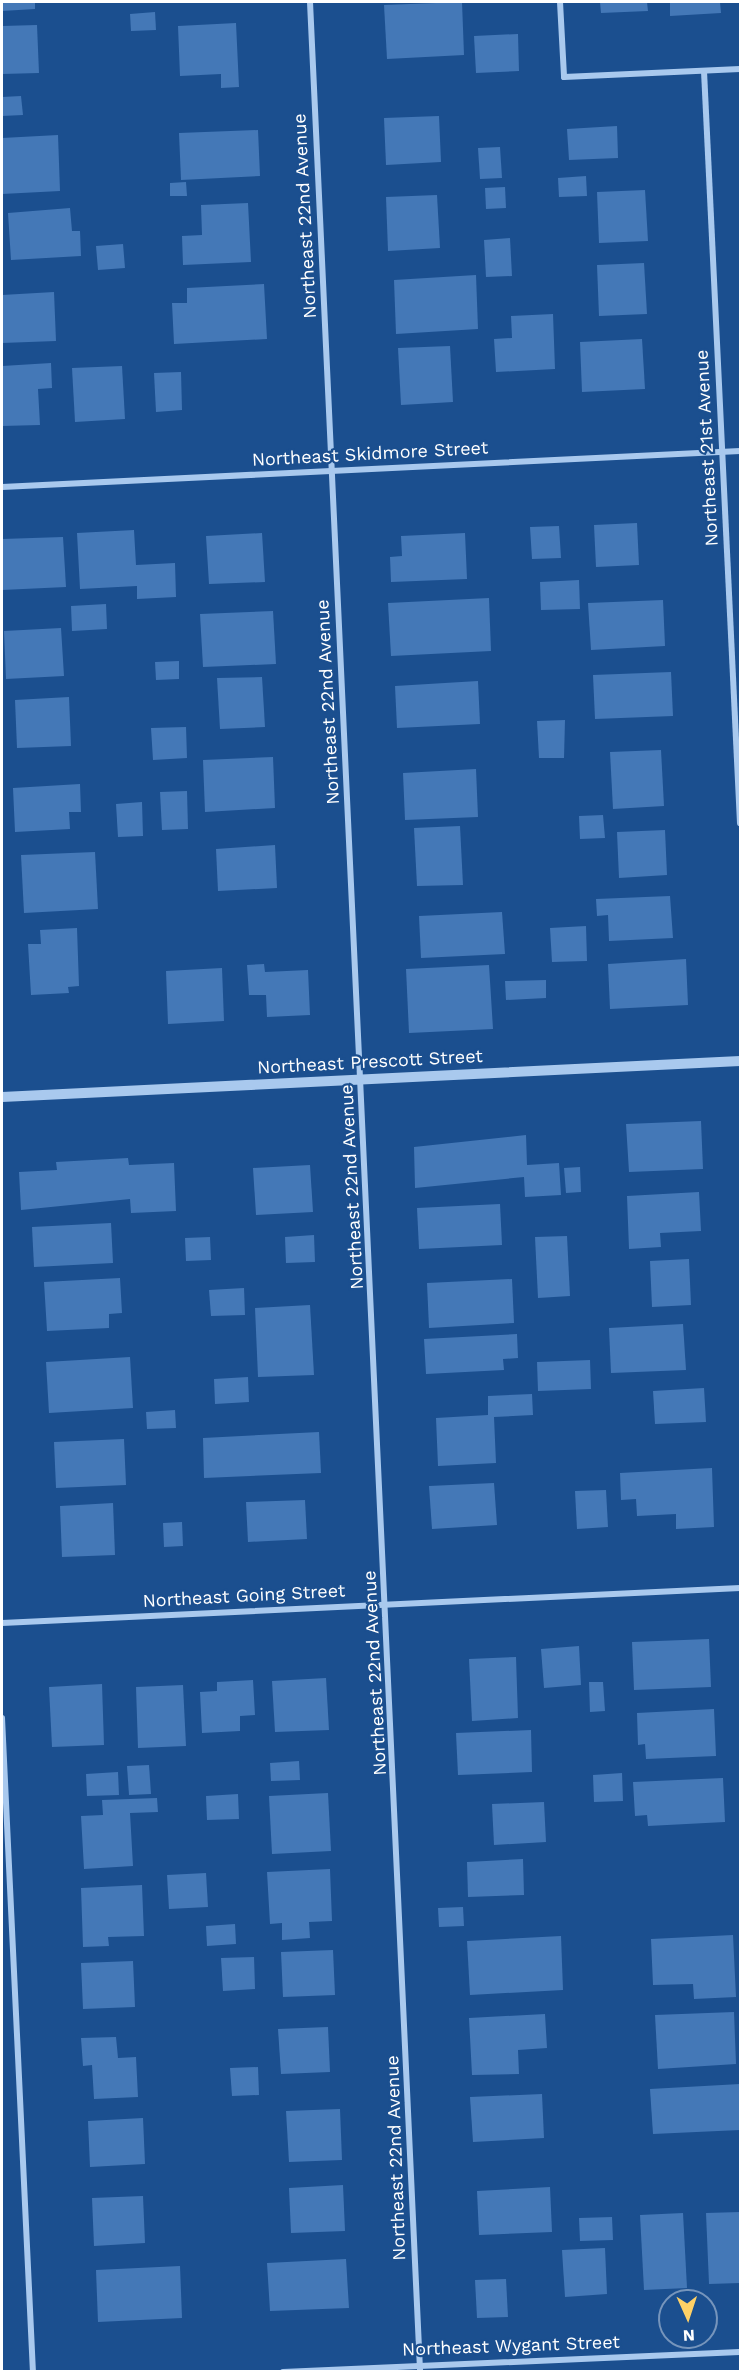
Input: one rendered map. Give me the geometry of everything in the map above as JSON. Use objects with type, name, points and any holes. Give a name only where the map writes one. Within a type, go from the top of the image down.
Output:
[{"type":"street","name":"Northeast 22nd Avenue","points":[[310,2],[363,1079],[420,2368]]},
{"type":"street","points":[[560,2],[564,77],[741,69]]},
{"type":"street","name":"Northeast 21st Avenue","points":[[704,70],[741,824]]},
{"type":"street","name":"Northeast Skidmore Street","points":[[2,487],[741,451]]},
{"type":"street","name":"Northeast Prescott Street","points":[[2,1097],[741,1061]]},
{"type":"street","name":"Northeast Going Street","points":[[2,1623],[741,1588]]},
{"type":"street","points":[[2,1718],[33,2372]]},
{"type":"street","name":"Northeast Wygant Street","points":[[283,2372],[420,2368],[741,2352]]},
{"type":"building","points":[[2,2],[35,2],[35,9],[2,11]]},
{"type":"building","points":[[462,2],[464,55],[387,59],[384,5]]},
{"type":"building","points":[[600,2],[647,2],[648,11],[601,13]]},
{"type":"building","points":[[670,2],[720,2],[721,13],[670,16]]},
{"type":"building","points":[[155,12],[156,30],[131,31],[130,14]]},
{"type":"building","points":[[236,23],[239,87],[221,88],[221,74],[180,76],[178,26]]},
{"type":"building","points":[[37,25],[39,73],[2,74],[2,26]]},
{"type":"building","points":[[518,34],[519,71],[476,73],[474,36]]},
{"type":"building","points":[[21,96],[23,115],[2,116],[2,97]]},
{"type":"building","points":[[439,116],[441,162],[386,165],[384,118]]},
{"type":"building","points":[[617,126],[618,158],[569,160],[567,129]]},
{"type":"building","points":[[258,130],[260,176],[181,180],[179,133]]},
{"type":"building","points":[[58,135],[60,191],[2,194],[2,138]]},
{"type":"building","points":[[500,147],[502,178],[480,179],[478,148]]},
{"type":"building","points":[[586,176],[587,196],[559,197],[558,178]]},
{"type":"building","points":[[186,182],[187,196],[170,196],[170,183]]},
{"type":"building","points":[[505,187],[506,208],[486,209],[485,188]]},
{"type":"building","points":[[645,190],[648,241],[599,243],[597,192]]},
{"type":"building","points":[[437,195],[440,248],[388,251],[386,197]]},
{"type":"building","points":[[248,203],[251,262],[183,265],[182,236],[202,235],[201,205]]},
{"type":"building","points":[[70,208],[72,231],[80,231],[81,256],[11,260],[8,213]]},
{"type":"building","points":[[510,238],[512,276],[486,277],[484,240]]},
{"type":"building","points":[[123,244],[125,268],[98,270],[96,246]]},
{"type":"building","points":[[644,263],[647,314],[599,316],[597,265]]},
{"type":"building","points":[[476,275],[478,329],[396,334],[394,280]]},
{"type":"building","points":[[264,284],[267,339],[174,344],[172,303],[187,303],[187,288]]},
{"type":"building","points":[[54,292],[56,341],[2,343],[2,295]]},
{"type":"building","points":[[553,314],[555,369],[496,372],[494,339],[512,338],[511,316]]},
{"type":"building","points":[[642,339],[645,389],[582,392],[580,342]]},
{"type":"building","points":[[450,346],[453,402],[401,405],[398,348]]},
{"type":"building","points":[[51,363],[52,388],[38,389],[40,425],[2,426],[2,366]]},
{"type":"building","points":[[122,366],[125,419],[75,422],[72,368]]},
{"type":"building","points":[[181,372],[182,410],[156,412],[154,373]]},
{"type":"building","points":[[637,523],[639,565],[596,567],[594,525]]},
{"type":"building","points":[[559,526],[561,558],[532,559],[530,527]]},
{"type":"building","points":[[134,530],[136,565],[175,563],[176,597],[137,599],[137,586],[80,589],[77,533]]},
{"type":"building","points":[[262,533],[265,582],[209,584],[206,536]]},
{"type":"building","points":[[465,533],[467,579],[391,582],[390,557],[402,556],[401,536]]},
{"type":"building","points":[[63,537],[66,587],[2,590],[2,539]]},
{"type":"building","points":[[579,580],[580,609],[541,610],[540,582]]},
{"type":"building","points":[[489,598],[491,651],[391,656],[388,603]]},
{"type":"building","points":[[663,600],[665,646],[591,650],[588,603]]},
{"type":"building","points":[[106,604],[107,629],[72,631],[71,606]]},
{"type":"building","points":[[273,611],[276,664],[203,667],[200,614]]},
{"type":"building","points":[[61,628],[64,676],[6,679],[4,631]]},
{"type":"building","points":[[179,661],[179,679],[156,680],[155,662]]},
{"type":"building","points":[[671,672],[673,716],[595,719],[593,675]]},
{"type":"building","points":[[262,677],[265,727],[220,729],[217,678]]},
{"type":"building","points":[[478,681],[480,724],[397,728],[395,686]]},
{"type":"building","points":[[69,697],[71,746],[17,748],[15,700]]},
{"type":"building","points":[[565,720],[564,758],[539,758],[537,721]]},
{"type":"building","points":[[186,727],[187,758],[153,760],[151,728]]},
{"type":"building","points":[[661,750],[664,806],[613,809],[610,752]]},
{"type":"building","points":[[273,757],[275,808],[205,812],[203,760]]},
{"type":"building","points":[[476,769],[478,817],[405,820],[403,773]]},
{"type":"building","points":[[80,784],[81,812],[69,812],[70,829],[15,832],[13,788]]},
{"type":"building","points":[[187,791],[188,829],[162,830],[160,792]]},
{"type":"building","points":[[142,802],[143,836],[118,837],[116,804]]},
{"type":"building","points":[[603,815],[605,838],[580,839],[579,816]]},
{"type":"building","points":[[460,826],[463,885],[417,886],[414,828]]},
{"type":"building","points":[[665,830],[667,875],[619,878],[617,832]]},
{"type":"building","points":[[275,845],[277,888],[218,891],[216,849]]},
{"type":"building","points":[[95,852],[98,909],[24,913],[21,855]]},
{"type":"building","points":[[670,896],[673,938],[609,941],[608,915],[597,916],[596,899]]},
{"type":"building","points":[[502,912],[505,954],[421,958],[419,916]]},
{"type":"building","points":[[586,926],[587,961],[552,962],[550,928]]},
{"type":"building","points":[[77,928],[79,986],[68,987],[69,993],[31,995],[28,944],[41,944],[40,930]]},
{"type":"building","points":[[686,959],[688,1005],[610,1009],[608,964]]},
{"type":"building","points":[[264,964],[265,972],[308,970],[310,1015],[267,1017],[266,995],[249,995],[247,965]]},
{"type":"building","points":[[489,965],[493,1029],[409,1033],[406,969]]},
{"type":"building","points":[[222,968],[224,1021],[168,1024],[166,971]]},
{"type":"building","points":[[546,980],[546,998],[506,1000],[505,981]]},
{"type":"building","points":[[701,1121],[703,1169],[629,1172],[626,1124]]},
{"type":"building","points":[[526,1135],[527,1165],[559,1163],[561,1195],[525,1197],[524,1177],[415,1188],[414,1147]]},
{"type":"building","points":[[128,1158],[129,1165],[174,1163],[176,1211],[131,1213],[130,1199],[21,1210],[19,1172],[57,1170],[56,1162]]},
{"type":"building","points":[[310,1165],[313,1212],[256,1215],[253,1168]]},
{"type":"building","points":[[580,1167],[581,1192],[566,1193],[564,1168]]},
{"type":"building","points":[[699,1192],[701,1231],[660,1233],[661,1247],[629,1249],[627,1196]]},
{"type":"building","points":[[500,1204],[502,1245],[419,1249],[417,1208]]},
{"type":"building","points":[[111,1223],[113,1263],[34,1267],[32,1227]]},
{"type":"building","points":[[314,1235],[315,1262],[286,1263],[285,1237]]},
{"type":"building","points":[[567,1236],[570,1296],[538,1298],[535,1237]]},
{"type":"building","points":[[210,1237],[211,1260],[186,1261],[185,1238]]},
{"type":"building","points":[[689,1259],[691,1305],[652,1307],[650,1261]]},
{"type":"building","points":[[120,1278],[122,1313],[109,1314],[109,1328],[47,1331],[44,1282]]},
{"type":"building","points":[[512,1279],[514,1323],[429,1328],[427,1283]]},
{"type":"building","points":[[244,1288],[245,1315],[211,1316],[209,1290]]},
{"type":"building","points":[[310,1305],[314,1375],[258,1377],[255,1308]]},
{"type":"building","points":[[683,1324],[686,1370],[611,1373],[609,1328]]},
{"type":"building","points":[[517,1334],[518,1358],[503,1359],[504,1370],[426,1374],[424,1339]]},
{"type":"building","points":[[130,1357],[133,1408],[49,1413],[46,1362]]},
{"type":"building","points":[[590,1360],[591,1389],[538,1391],[537,1362]]},
{"type":"building","points":[[248,1377],[249,1402],[215,1404],[214,1379]]},
{"type":"building","points":[[704,1388],[706,1422],[655,1424],[653,1391]]},
{"type":"building","points":[[532,1394],[533,1415],[494,1417],[496,1463],[438,1466],[436,1418],[488,1415],[488,1396]]},
{"type":"building","points":[[175,1410],[176,1428],[147,1429],[146,1412]]},
{"type":"building","points":[[319,1432],[321,1473],[204,1478],[203,1438]]},
{"type":"building","points":[[124,1439],[126,1485],[56,1488],[54,1442]]},
{"type":"building","points":[[712,1468],[714,1527],[676,1529],[676,1514],[637,1516],[636,1499],[621,1500],[620,1473]]},
{"type":"building","points":[[494,1483],[497,1525],[432,1529],[429,1486]]},
{"type":"building","points":[[606,1490],[608,1527],[577,1529],[575,1491]]},
{"type":"building","points":[[305,1500],[307,1539],[248,1542],[246,1502]]},
{"type":"building","points":[[113,1503],[115,1555],[62,1557],[60,1506]]},
{"type":"building","points":[[182,1522],[183,1546],[164,1547],[163,1523]]},
{"type":"building","points":[[709,1639],[711,1687],[634,1690],[632,1642]]},
{"type":"building","points":[[579,1646],[581,1685],[544,1688],[541,1649]]},
{"type":"building","points":[[516,1657],[518,1718],[472,1721],[469,1659]]},
{"type":"building","points":[[326,1678],[329,1730],[275,1732],[272,1681]]},
{"type":"building","points":[[253,1680],[255,1715],[240,1716],[240,1731],[202,1733],[200,1692],[217,1691],[217,1682]]},
{"type":"building","points":[[589,1682],[603,1682],[605,1711],[590,1712]]},
{"type":"building","points":[[102,1684],[104,1745],[52,1747],[49,1687]]},
{"type":"building","points":[[183,1685],[186,1746],[138,1748],[136,1687]]},
{"type":"building","points":[[714,1709],[716,1756],[646,1759],[645,1744],[638,1745],[637,1713]]},
{"type":"building","points":[[531,1730],[532,1772],[458,1775],[456,1733]]},
{"type":"building","points":[[299,1761],[300,1780],[271,1781],[270,1763]]},
{"type":"building","points":[[149,1765],[151,1794],[129,1795],[127,1766]]},
{"type":"building","points":[[118,1772],[119,1795],[87,1796],[86,1774]]},
{"type":"building","points":[[622,1773],[623,1801],[594,1802],[593,1775]]},
{"type":"building","points":[[723,1778],[725,1822],[648,1826],[647,1815],[635,1816],[633,1782]]},
{"type":"building","points":[[328,1793],[331,1851],[272,1854],[269,1796]]},
{"type":"building","points":[[238,1794],[239,1819],[207,1820],[206,1796]]},
{"type":"building","points":[[157,1798],[158,1812],[130,1813],[133,1866],[84,1869],[81,1816],[103,1815],[102,1800]]},
{"type":"building","points":[[544,1802],[546,1842],[494,1845],[492,1804]]},
{"type":"building","points":[[523,1859],[524,1895],[468,1897],[467,1862]]},
{"type":"building","points":[[330,1869],[332,1921],[309,1922],[310,1938],[282,1940],[282,1923],[270,1924],[267,1872]]},
{"type":"building","points":[[206,1873],[208,1907],[169,1909],[167,1875]]},
{"type":"building","points":[[142,1885],[144,1936],[108,1937],[109,1946],[83,1947],[81,1888]]},
{"type":"building","points":[[463,1907],[464,1926],[439,1927],[438,1908]]},
{"type":"building","points":[[235,1924],[236,1944],[207,1946],[206,1926]]},
{"type":"building","points":[[733,1935],[736,1997],[694,1999],[693,1984],[653,1985],[651,1939]]},
{"type":"building","points":[[561,1936],[563,1990],[470,1995],[467,1941]]},
{"type":"building","points":[[333,1950],[335,1995],[283,1997],[281,1952]]},
{"type":"building","points":[[254,1957],[255,1989],[223,1991],[221,1958]]},
{"type":"building","points":[[133,1961],[135,2007],[83,2009],[81,1963]]},
{"type":"building","points":[[734,2012],[736,2064],[658,2069],[655,2015]]},
{"type":"building","points":[[545,2014],[547,2048],[518,2050],[519,2074],[472,2075],[469,2018]]},
{"type":"building","points":[[328,2027],[330,2072],[281,2074],[278,2029]]},
{"type":"building","points":[[116,2037],[118,2058],[136,2057],[138,2097],[94,2099],[92,2065],[83,2066],[81,2038]]},
{"type":"building","points":[[258,2067],[259,2095],[232,2096],[230,2068]]},
{"type":"building","points":[[740,2084],[740,2130],[653,2134],[650,2089]]},
{"type":"building","points":[[542,2094],[544,2138],[473,2142],[470,2097]]},
{"type":"building","points":[[340,2109],[342,2160],[289,2162],[286,2111]]},
{"type":"building","points":[[143,2118],[145,2164],[90,2167],[88,2121]]},
{"type":"building","points":[[343,2185],[345,2231],[291,2233],[289,2188]]},
{"type":"building","points":[[550,2187],[552,2232],[479,2235],[477,2191]]},
{"type":"building","points":[[143,2196],[145,2243],[94,2246],[92,2198]]},
{"type":"building","points":[[740,2212],[740,2283],[709,2284],[706,2213]]},
{"type":"building","points":[[683,2213],[687,2288],[644,2290],[640,2215]]},
{"type":"building","points":[[612,2217],[613,2240],[580,2241],[579,2218]]},
{"type":"building","points":[[605,2248],[607,2294],[565,2297],[562,2250]]},
{"type":"building","points":[[346,2259],[349,2308],[270,2311],[267,2263]]},
{"type":"building","points":[[180,2266],[182,2318],[98,2322],[96,2270]]},
{"type":"building","points":[[506,2279],[508,2317],[477,2318],[475,2280]]}]
